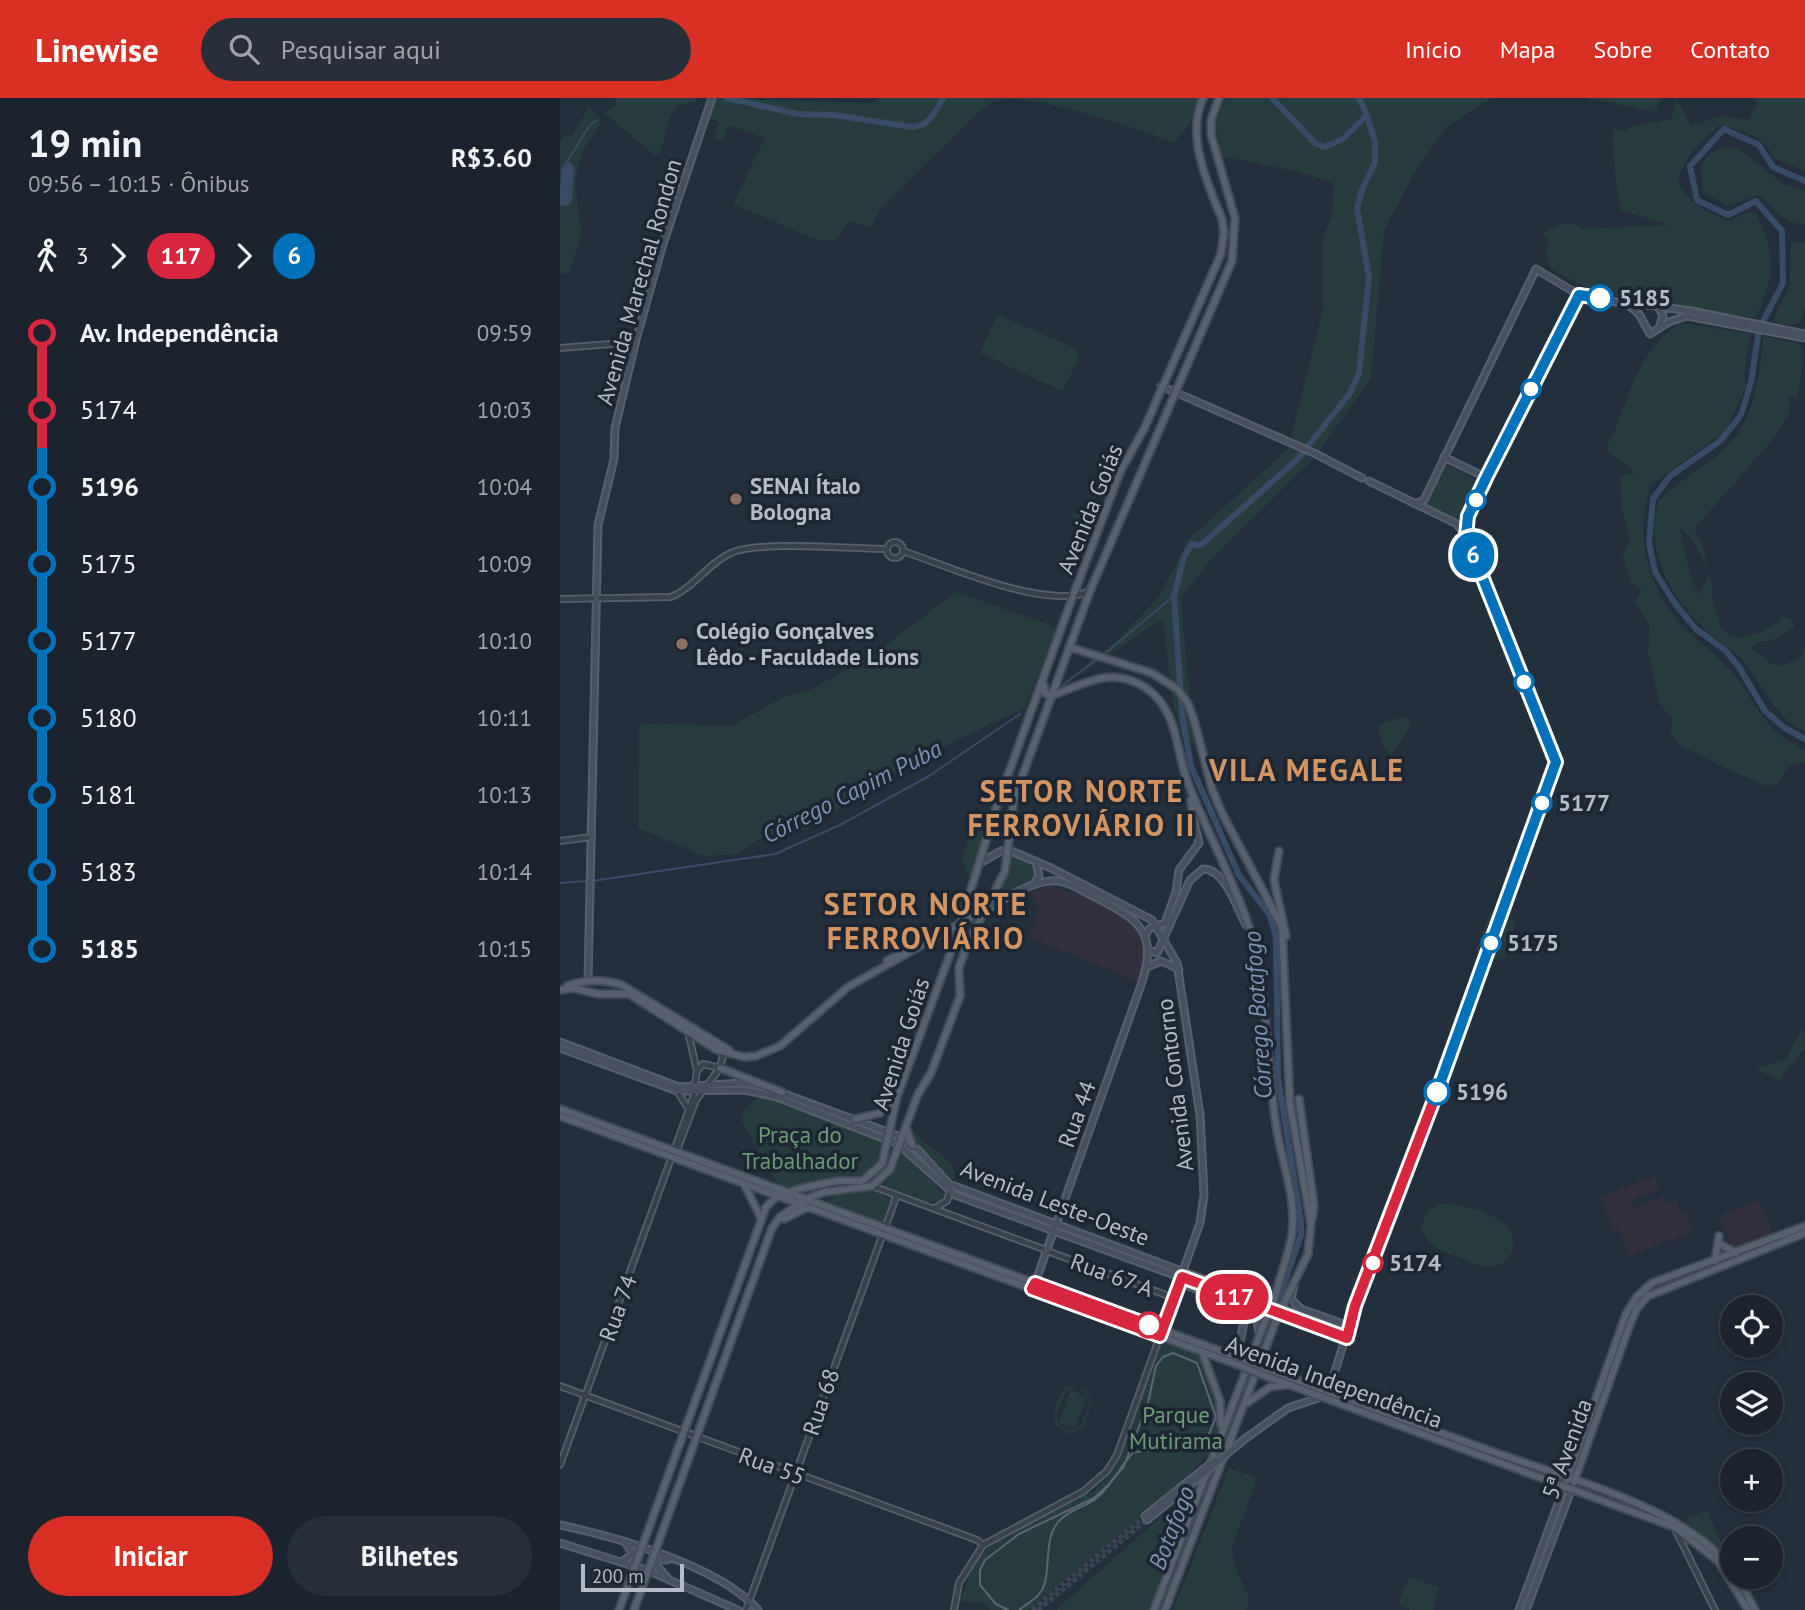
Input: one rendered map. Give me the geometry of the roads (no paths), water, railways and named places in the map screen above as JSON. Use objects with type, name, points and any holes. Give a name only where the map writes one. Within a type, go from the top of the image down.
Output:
[{"type":"main road","name":"Avenida Goiás","points":[[620,1610],[682,1432],[766,1207],[787,1192],[827,1182],[868,1178],[881,1164],[890,1137],[897,1097],[956,938],[996,808],[1051,656],[1121,470],[1144,429],[1161,386],[1202,300],[1224,243],[1222,219],[1198,146],[1199,111],[1203,98]]},
{"type":"main road","name":"Avenida Goiás","points":[[872,1186],[890,1169],[899,1140],[931,1073],[960,996],[959,967],[1005,871],[1014,799],[1069,647],[1090,591],[1232,261],[1235,218],[1211,134],[1211,120],[1219,98]]},
{"type":"main road","name":"Avenida Marechal Rondon","points":[[588,981],[598,525],[614,459],[615,428],[636,342],[663,244],[711,100]]},
{"type":"main road","points":[[1425,509],[1424,500],[1536,269],[1579,295],[1658,306],[1805,336]]},
{"type":"main road","points":[[1466,536],[1468,516],[1579,295]]},
{"type":"main road","points":[[1622,302],[1639,314]]},
{"type":"main road","points":[[1644,304],[1639,307],[1639,314],[1646,331],[1654,334],[1663,316],[1658,306]]},
{"type":"main road","points":[[1659,328],[1688,316],[1743,323]]},
{"type":"main road","points":[[1161,386],[1314,453],[1362,478],[1366,476],[1369,481],[1457,524],[1466,536],[1556,762],[1434,1101],[1355,1306],[1328,1394],[1288,1408],[1245,1437]]},
{"type":"main road","points":[[1444,457],[1486,478]]},
{"type":"main road","points":[[1440,466],[1451,460]]},
{"type":"main road","points":[[1415,504],[1424,500]]},
{"type":"main road","points":[[1457,524],[1468,516]]},
{"type":"main road","points":[[1069,647],[1152,673],[1177,688],[1188,703],[1212,789],[1282,927],[1285,948]]},
{"type":"main road","points":[[1051,656],[1043,689],[1046,695],[1051,696],[1099,676],[1119,677],[1143,686],[1161,702],[1171,718],[1191,791],[1250,932],[1260,975],[1267,1063],[1279,1144],[1292,1197],[1292,1234],[1274,1301]]},
{"type":"main road","points":[[1145,934],[1150,928],[1158,928],[1165,923],[1176,892],[1179,870],[1199,842],[1193,818],[1191,791]]},
{"type":"main road","points":[[980,863],[1009,850]]},
{"type":"main road","name":"Avenida Contorno","points":[[1009,850],[1152,919],[1179,969],[1205,1157],[1200,1223],[1161,1332]]},
{"type":"main road","points":[[1279,851],[1274,880],[1285,922],[1290,1104],[1311,1224]]},
{"type":"main road","points":[[1034,884],[1039,876],[1035,861]]},
{"type":"main road","points":[[1276,864],[1284,861]]},
{"type":"main road","points":[[1050,881],[1047,875],[1051,868]]},
{"type":"main road","points":[[1157,953],[1190,880],[1203,869],[1214,871],[1221,878],[1250,932]]},
{"type":"main road","points":[[560,991],[567,986],[588,981],[611,982],[634,992],[724,1050],[745,1052],[768,1049],[789,1034],[840,988],[1034,884],[1050,881],[1069,884],[1131,916],[1145,934],[1149,950],[1157,953],[1161,961],[1179,969]]},
{"type":"main road","points":[[560,991],[573,988],[636,998],[687,1031],[724,1050],[736,1055],[755,1055],[780,1046],[842,991],[961,922]]},
{"type":"main road","points":[[947,932],[956,938]]},
{"type":"main road","name":"Rua 44","points":[[1034,1286],[1147,967],[1149,950]]},
{"type":"main road","points":[[1147,967],[1161,961]]},
{"type":"main road","points":[[588,981],[593,992]]},
{"type":"main road","points":[[611,982],[611,993]]},
{"type":"main road","name":"Avenida Leste-Oeste","points":[[560,1042],[678,1089]]},
{"type":"main road","name":"Avenida Leste-Oeste","points":[[560,1048],[678,1089],[764,1093],[899,1140],[912,1145],[949,1185],[1055,1222],[1197,1283],[1259,1303]]},
{"type":"main road","points":[[735,1074],[730,1064],[736,1055]]},
{"type":"main road","points":[[720,1068],[782,1092]]},
{"type":"main road","name":"Avenida Leste-Oeste","points":[[697,1090],[705,1085],[742,1083],[782,1092],[855,1119],[890,1137]]},
{"type":"main road","points":[[855,1119],[880,1113],[897,1097]]},
{"type":"main road","points":[[1284,1303],[1308,1254],[1314,1206],[1299,1099]]},
{"type":"main road","points":[[895,1105],[907,1112],[912,1110]]},
{"type":"main road","name":"Avenida Independência","points":[[560,1109],[744,1184],[798,1204],[827,1207],[885,1231]]},
{"type":"main road","name":"Avenida Independência","points":[[560,1116],[787,1192],[807,1203],[1570,1483],[1676,1524],[1711,1547],[1720,1556]]},
{"type":"main road","points":[[906,1125],[912,1145]]},
{"type":"main road","name":"Avenida Leste-Oeste","points":[[899,1140],[950,1192],[1182,1277],[1348,1332]]},
{"type":"main road","points":[[744,1184],[761,1218]]},
{"type":"main road","points":[[776,1223],[831,1190],[872,1186]]},
{"type":"main road","points":[[827,1207],[826,1198],[831,1190]]},
{"type":"main road","points":[[634,1610],[776,1223],[798,1204]]},
{"type":"main road","points":[[1633,1302],[1652,1283],[1805,1226]]},
{"type":"main road","points":[[1633,1302],[1642,1302],[1676,1283],[1805,1233]]},
{"type":"main road","points":[[1714,1262],[1719,1236]]},
{"type":"main road","points":[[1722,1245],[1736,1253]]},
{"type":"main road","points":[[1182,1277],[1204,1291],[1255,1311],[1259,1318],[1259,1335]]},
{"type":"main road","points":[[1197,1283],[1204,1291]]},
{"type":"main road","points":[[1294,1283],[1291,1299],[1301,1309],[1348,1332]]},
{"type":"main road","name":"5ª Avenida","points":[[1593,1419],[1633,1302]]},
{"type":"main road","name":"5ª Avenida","points":[[1522,1610],[1587,1434],[1630,1324],[1642,1302]]},
{"type":"main road","points":[[1239,1361],[1241,1328],[1247,1307]]},
{"type":"main road","points":[[1154,1610],[1267,1316]]},
{"type":"main road","points":[[1165,1610],[1277,1318]]},
{"type":"main road","name":"Avenida Independência","points":[[1161,1332],[1202,1352],[1239,1361]]},
{"type":"main road","points":[[1202,1352],[1220,1401],[1220,1433]]},
{"type":"main road","name":"Avenida Independência","points":[[1269,1373],[1304,1390],[1319,1395],[1328,1394]]},
{"type":"main road","points":[[1243,1407],[1255,1395],[1270,1387],[1292,1385]]},
{"type":"main road","points":[[1304,1390],[1305,1398]]},
{"type":"main road","points":[[1146,1518],[1273,1414],[1305,1398],[1319,1395]]},
{"type":"main road","name":"5ª Avenida","points":[[1522,1610],[1523,1599],[1570,1483]]},
{"type":"main road","name":"Avenida Independência","points":[[1676,1524],[1718,1560],[1755,1610]]},
{"type":"main road","points":[[560,1525],[642,1547],[681,1563],[749,1600],[758,1610]]},
{"type":"main road","points":[[621,1541],[633,1552],[631,1558],[621,1562]]},
{"type":"main road","points":[[560,1543],[649,1571],[738,1610]]},
{"type":"main road","points":[[672,1581],[658,1570],[657,1561],[681,1563]]},
{"type":"main road","name":"Avenida Independência","points":[[1742,1591],[1748,1610]]},
{"type":"street","points":[[560,348],[636,342]]},
{"type":"street","points":[[560,599],[671,597],[683,592],[720,559],[744,548],[887,549],[895,542],[901,545],[903,551]]},
{"type":"street","points":[[887,549],[893,558],[903,551]]},
{"type":"street","points":[[903,551],[1030,594],[1073,597],[1090,591]]},
{"type":"street","points":[[560,841],[592,837]]},
{"type":"street","name":"Rua 74","points":[[560,1465],[697,1090],[697,1071],[687,1031]]},
{"type":"street","points":[[705,1085],[720,1068],[724,1050]]},
{"type":"street","points":[[697,1071],[703,1064],[720,1068]]},
{"type":"street","points":[[688,1111],[678,1089],[697,1079]]},
{"type":"street","name":"Rua 74","points":[[675,1154],[697,1090]]},
{"type":"street","points":[[934,1209],[947,1201],[949,1185]]},
{"type":"street","points":[[872,1186],[897,1195]]},
{"type":"street","name":"Rua 67 A","points":[[897,1195],[1174,1298]]},
{"type":"street","name":"Rua 68","points":[[746,1610],[897,1195]]},
{"type":"street","name":"Avenida Contorno","points":[[954,1610],[959,1583],[983,1545],[1043,1510],[1084,1491],[1107,1471],[1117,1455],[1161,1332]]},
{"type":"street","name":"Rua 55","points":[[560,1386],[796,1475],[977,1539],[983,1545]]},
{"type":"street","points":[[1676,1524],[1683,1547],[1714,1610]]},
{"type":"street","points":[[1683,1547],[1691,1538]]},
{"type":"water","points":[[570,162],[574,168],[572,202],[567,206],[560,205],[563,165]]},
{"type":"waterway","points":[[727,98],[797,114],[834,115],[912,127],[927,121],[943,98]]},
{"type":"waterway","points":[[1272,98],[1316,144],[1325,147],[1343,139],[1367,115],[1359,98]]},
{"type":"waterway","name":"Córrego Botafogo","points":[[1279,1298],[1301,1235],[1301,1222],[1278,1078],[1276,936],[1269,914],[1239,875],[1191,766],[1182,714],[1174,596],[1184,557],[1192,544],[1201,545],[1298,459],[1350,393],[1359,373],[1369,277],[1357,209],[1362,189],[1375,163],[1375,142],[1367,115]]},
{"type":"waterway","points":[[566,163],[590,125],[596,121]]},
{"type":"waterway","points":[[1805,181],[1773,167],[1759,145],[1724,129],[1690,166],[1697,200],[1728,215],[1756,201],[1782,231],[1783,283],[1759,329],[1751,382],[1741,415],[1720,441],[1670,476],[1653,499],[1649,543],[1655,572],[1676,605],[1696,629],[1725,650],[1739,667],[1765,711],[1785,728],[1805,739]]},
{"type":"waterway","name":"Córrego Capim Puba","points":[[1103,655],[1174,596]]},
{"type":"waterway","name":"Córrego Capim Puba","points":[[1063,685],[1098,658]]},
{"type":"waterway","name":"Córrego Capim Puba","points":[[592,881],[775,854],[840,825],[929,776],[1020,714]]},
{"type":"waterway","name":"Córrego Capim Puba","points":[[560,883],[587,881]]},
{"type":"waterway","name":"Botafogo","points":[[1216,1461],[1248,1380]]},
{"type":"waterway","name":"Botafogo","points":[[1160,1610],[1213,1468]]},
{"type":"tunnel","points":[[1032,1610],[1145,1516]]},
{"type":"tunnel","points":[[1038,1610],[1147,1520]]},
{"type":"tram line","points":[[1008,1610],[996,1604],[980,1585],[980,1570],[985,1560],[1019,1534],[1094,1498],[1109,1484],[1124,1466],[1148,1403],[1156,1366],[1163,1357],[1173,1353],[1197,1363],[1216,1417],[1205,1444],[1189,1449],[1134,1452],[1126,1461],[1122,1467],[1117,1474],[1113,1480],[1103,1493],[1064,1516],[1056,1525],[1050,1542],[1044,1587],[1019,1610]]},
{"type":"place","name":"5185","points":[[1600,298]]},
{"type":"place","name":"SENAI Ítalo Bologna","points":[[736,499]]},
{"type":"place","name":"Colégio Gonçalves Lêdo - Faculdade Lions","points":[[682,644]]},
{"type":"place","name":"5177","points":[[1542,803]]},
{"type":"place","name":"5175","points":[[1491,943]]},
{"type":"place","name":"5196","points":[[1437,1092]]},
{"type":"place","name":"5174","points":[[1373,1263]]},
{"type":"district","name":"VILA MEGALE","points":[[1307,771]]},
{"type":"district","name":"SETOR NORTE FERROVIÁRIO II","points":[[1082,809]]},
{"type":"district","name":"SETOR NORTE FERROVIÁRIO","points":[[926,922]]},
{"type":"park label","name":"Praça do Trabalhador","points":[[800,1148]]},
{"type":"park label","name":"Parque Mutirama","points":[[1176,1428]]}]
